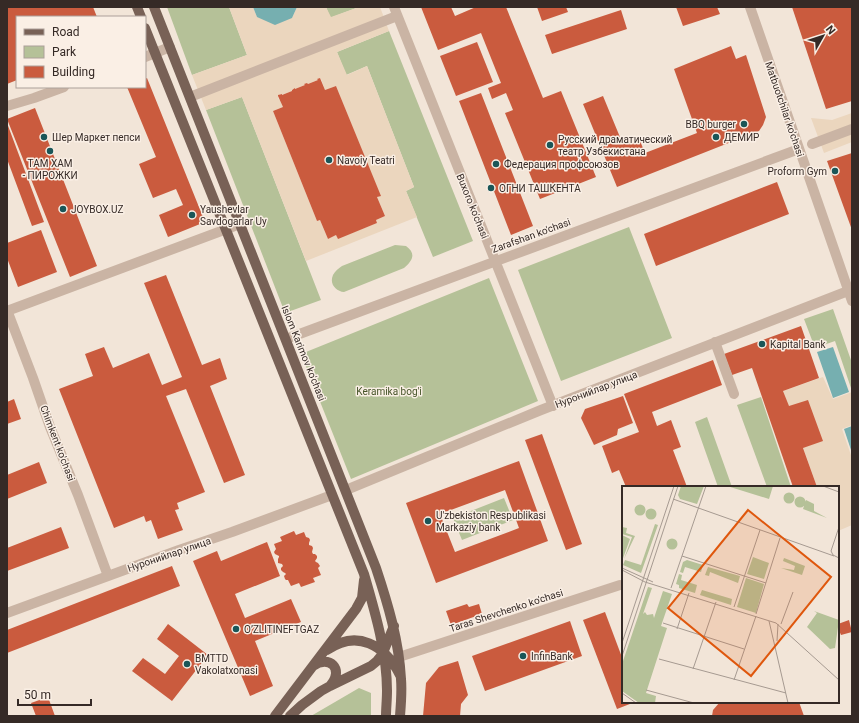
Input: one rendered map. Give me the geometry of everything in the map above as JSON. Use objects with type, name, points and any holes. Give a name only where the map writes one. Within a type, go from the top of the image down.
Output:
[{"type":"main road","name":"Islom Karimov ko'chasi","points":[[154,7],[346,490],[384,590],[394,626],[399,657],[401,678],[400,716]]},
{"type":"main road","points":[[146,30],[364,574],[375,613],[383,652],[387,692],[386,716]]},
{"type":"main road","name":"Zarafshan ko'chasi","points":[[272,344],[286,339]]},
{"type":"main road","points":[[275,716],[358,605],[362,595],[364,574]]},
{"type":"main road","points":[[290,716],[312,697],[378,661],[394,626]]},
{"type":"main road","points":[[321,655],[335,645],[346,641],[361,641],[383,652],[391,660],[401,678]]},
{"type":"main road","points":[[311,668],[318,663],[323,662],[327,662],[332,665],[336,670],[336,679],[330,686]]},
{"type":"main road","points":[[364,670],[377,670],[386,680]]},
{"type":"street","name":"Matbuotchilar ko'chasi","points":[[750,7],[852,301]]},
{"type":"street","points":[[190,97],[396,12]]},
{"type":"street","name":"Buxoro ko'chasi","points":[[396,12],[553,406]]},
{"type":"street","points":[[146,57],[170,47]]},
{"type":"street","points":[[7,106],[62,88]]},
{"type":"street","points":[[812,144],[852,129]]},
{"type":"street","name":"Zarafshan ko'chasi","points":[[286,339],[799,149]]},
{"type":"street","name":"Chimkent ko'chasi","points":[[108,576],[81,503],[50,427],[7,310],[240,224]]},
{"type":"street","name":"Нуронийлар улица","points":[[346,490],[553,406],[848,291]]},
{"type":"street","points":[[715,342],[734,394]]},
{"type":"street","name":"Нуронийлар улица","points":[[7,613],[332,495]]},
{"type":"street","name":"Taras Shevchenko ko'chasi","points":[[399,657],[620,585]]},
{"type":"green space","points":[[167,7],[229,7],[247,55],[192,75]]},
{"type":"green space","points":[[326,7],[359,7],[330,18]]},
{"type":"green space","points":[[389,31],[473,241],[433,257],[406,191],[414,187],[367,66],[346,75],[337,52]]},
{"type":"green space","points":[[242,97],[321,300],[285,313],[206,110]]},
{"type":"green space","points":[[629,227],[672,338],[561,381],[518,270]]},
{"type":"green space","points":[[395,245],[406,246],[411,252],[411,260],[404,268],[344,292],[336,289],[332,278],[336,271],[342,266]]},
{"type":"green space","name":"Keramika bog'i","points":[[489,278],[538,401],[351,479],[301,354]]},
{"type":"green space","points":[[833,309],[852,363],[852,391],[835,341],[815,348],[804,319]]},
{"type":"green space","points":[[761,397],[791,486],[767,486],[737,405]]},
{"type":"green space","points":[[707,417],[732,486],[718,486],[695,422]]},
{"type":"green space","points":[[504,498],[513,520],[462,540],[453,518]]},
{"type":"green space","points":[[359,688],[371,693],[371,716],[311,716]]},
{"type":"shaded area","points":[[229,7],[253,7],[257,17],[292,18],[297,7],[326,7],[331,17],[359,7],[380,7],[389,31],[337,52],[347,75],[367,66],[414,187],[406,191],[417,217],[306,261],[242,97],[206,110],[192,75],[247,55]],"holes":[[[320,78],[325,90],[336,86],[380,195],[377,197],[385,216],[376,220],[377,223],[338,238],[336,235],[328,239],[320,220],[317,221],[273,111],[283,107],[279,100],[279,95],[292,91],[292,89]]]},
{"type":"shaded area","points":[[852,113],[852,142],[824,153],[811,118],[832,120]]},
{"type":"shaded area","points":[[823,377],[833,399],[852,392],[852,425],[842,429],[852,458],[852,525],[839,531],[839,486],[817,486],[783,391]]},
{"type":"water","points":[[253,7],[297,7],[292,18],[275,25],[257,17]]},
{"type":"water","points":[[833,347],[849,392],[833,398],[817,352]]},
{"type":"water","points":[[852,426],[852,453],[844,429]]},
{"type":"building","points":[[7,7],[93,7],[97,16],[16,16],[16,80],[7,84]]},
{"type":"building","points":[[421,7],[451,7],[455,16],[476,7],[506,7],[543,98],[561,91],[596,177],[540,199],[505,113],[513,110],[506,93],[492,99],[488,88],[501,83],[481,33],[438,50]]},
{"type":"building","points":[[537,7],[566,7],[568,12],[542,21]]},
{"type":"building","points":[[676,7],[717,7],[720,14],[683,26]]},
{"type":"building","points":[[792,7],[852,7],[852,101],[826,109]]},
{"type":"building","points":[[621,10],[627,29],[552,54],[545,35]]},
{"type":"building","points":[[477,42],[493,82],[456,96],[440,56]]},
{"type":"building","points":[[731,46],[736,59],[746,55],[766,117],[759,131],[617,187],[583,104],[603,96],[622,142],[638,136],[645,153],[697,133],[674,69]]},
{"type":"building","points":[[146,78],[205,222],[168,237],[159,215],[183,205],[176,189],[153,198],[139,164],[156,157],[127,88],[146,88]]},
{"type":"building","name":"Navoiy Teatri","points":[[320,78],[325,90],[336,86],[381,196],[377,197],[385,216],[376,220],[377,223],[338,239],[336,235],[328,239],[320,220],[317,221],[273,111],[283,107],[278,95],[292,91],[295,88]]},
{"type":"building","name":"Федерация профсоюзов","points":[[481,93],[533,226],[511,235],[459,101]]},
{"type":"building","points":[[35,108],[97,266],[70,277],[7,119]]},
{"type":"building","points":[[7,123],[44,222],[32,226],[7,159]]},
{"type":"building","points":[[852,153],[852,230],[827,161]]},
{"type":"building","points":[[777,182],[789,214],[656,266],[644,234]]},
{"type":"building","points":[[41,230],[57,272],[18,287],[7,258],[7,243]]},
{"type":"building","points":[[166,275],[202,365],[220,358],[227,379],[210,386],[245,475],[224,483],[186,389],[166,396],[205,492],[177,503],[179,509],[175,510],[183,530],[158,539],[151,520],[146,522],[144,516],[114,528],[59,389],[93,376],[85,354],[104,347],[113,368],[149,353],[162,385],[182,377],[144,283]]},
{"type":"building","points":[[801,326],[819,378],[783,391],[789,406],[808,400],[823,441],[803,448],[817,486],[793,486],[752,368],[732,375],[724,354]]},
{"type":"building","points":[[713,360],[722,385],[652,412],[657,426],[671,420],[681,447],[673,450],[687,486],[626,486],[619,470],[612,473],[602,446],[639,432],[624,394]]},
{"type":"building","points":[[623,396],[633,423],[618,429],[617,435],[594,445],[581,418],[585,409]]},
{"type":"building","points":[[14,399],[21,419],[7,424],[7,402]]},
{"type":"building","points":[[542,434],[582,544],[566,550],[525,440]]},
{"type":"building","name":"U'zbekiston Respublikasi Markaziy bank","points":[[519,461],[548,541],[436,583],[406,503]],"holes":[[[505,490],[519,528],[455,552],[440,514]]]},
{"type":"building","points":[[39,462],[47,483],[7,499],[7,475]]},
{"type":"building","points":[[61,527],[69,548],[7,571],[7,548]]},
{"type":"building","points":[[294,531],[296,535],[304,532],[306,537],[309,538],[309,545],[313,548],[312,552],[317,556],[315,561],[320,566],[318,568],[321,575],[313,578],[315,582],[301,587],[299,583],[291,586],[288,580],[285,579],[284,576],[286,574],[281,570],[283,566],[282,564],[278,563],[279,556],[274,552],[276,549],[274,544],[282,541],[280,537]]},
{"type":"building","points":[[267,542],[280,576],[235,594],[245,618],[291,599],[301,622],[255,641],[273,686],[250,696],[193,561],[217,551],[221,561]]},
{"type":"building","points":[[172,566],[180,586],[7,653],[7,630]]},
{"type":"building","points":[[467,604],[469,607],[479,604],[482,614],[451,625],[446,611]]},
{"type":"building","points":[[605,612],[622,657],[622,703],[632,703],[617,709],[583,620]]},
{"type":"building","points":[[849,620],[852,632],[841,635],[839,624]]},
{"type":"building","points":[[570,621],[582,656],[485,691],[472,656]]},
{"type":"building","name":"BMTTD Vakolatxonasi","points":[[168,624],[208,655],[172,701],[132,671],[143,658],[165,674],[179,656],[157,639]]},
{"type":"building","points":[[458,661],[468,695],[461,704],[460,716],[423,716],[426,683],[439,667]]},
{"type":"building","points":[[48,697],[55,716],[36,716],[31,703]]},
{"type":"building","points":[[719,703],[799,703],[804,716],[712,716],[713,710]]},
{"type":"place","name":"BBQ burger","points":[[744,124]]},
{"type":"place","name":"Шер Маркет пепси","points":[[44,137]]},
{"type":"place","name":"ДЕМИР","points":[[716,137]]},
{"type":"place","name":"Русский драматический театр Узбекистана","points":[[550,145]]},
{"type":"place","name":"ТАМ ХАМ - ПИРОЖКИ","points":[[50,151]]},
{"type":"place","name":"Navoiy Teatri","points":[[329,160]]},
{"type":"place","name":"Федерация профсоюзов","points":[[496,164]]},
{"type":"place","name":"Proform Gym","points":[[835,171]]},
{"type":"place","name":"ОГНИ ТАШКЕНТА","points":[[491,188]]},
{"type":"place","name":"JOYBOX.UZ","points":[[63,209]]},
{"type":"place","name":"Yaushevlar Savdogarlar Uy","points":[[192,215]]},
{"type":"place","name":"Kapital Bank","points":[[762,344]]},
{"type":"place","name":"U'zbekiston Respublikasi Markaziy bank","points":[[428,521]]},
{"type":"place","name":"O’ZLITINEFTGAZ","points":[[236,629]]},
{"type":"place","name":"InfinBank","points":[[523,656]]},
{"type":"place","name":"BMTTD Vakolatxonasi","points":[[187,664]]}]
